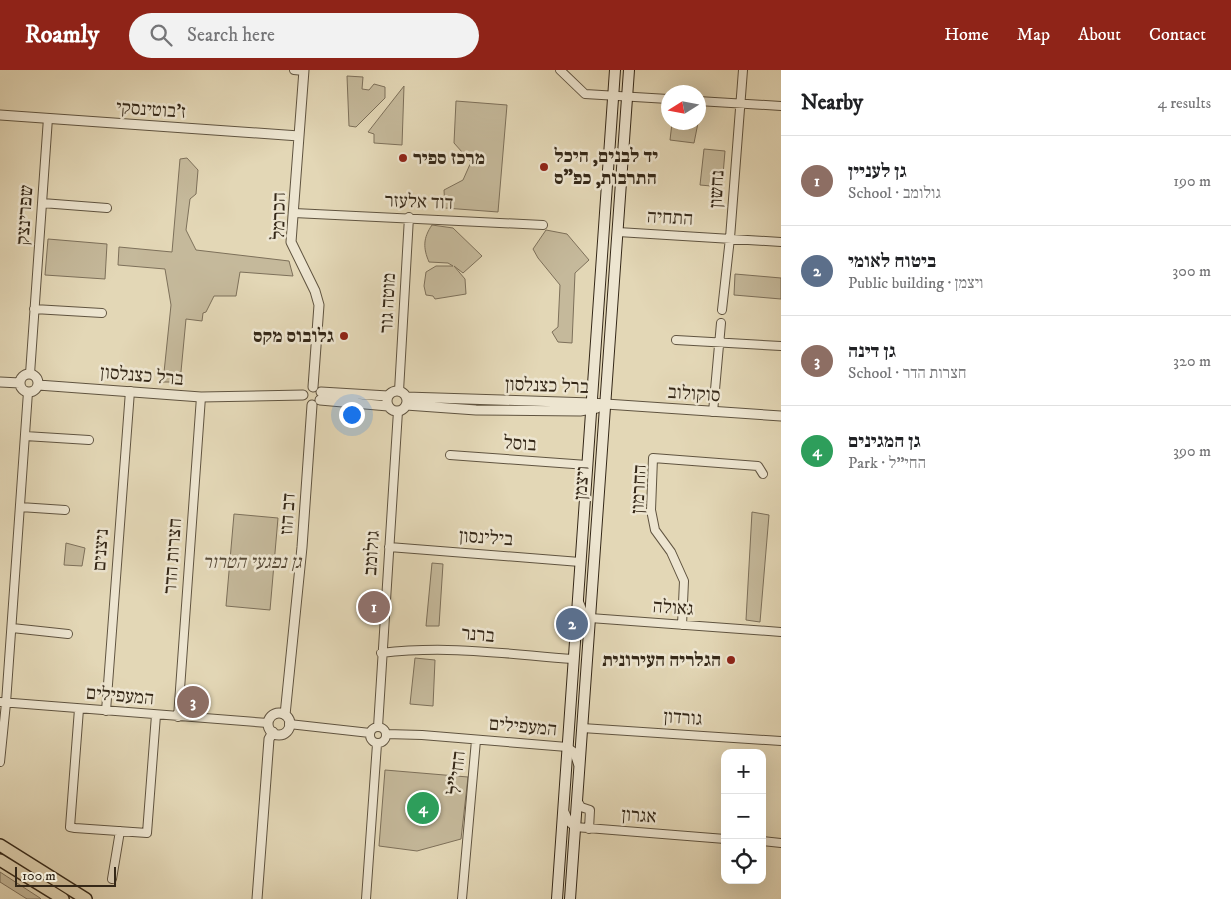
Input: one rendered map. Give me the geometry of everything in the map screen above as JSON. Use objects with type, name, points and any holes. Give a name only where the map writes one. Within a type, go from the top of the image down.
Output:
[{"type":"main road","name":"ויצמן","points":[[558,896],[615,70]]},
{"type":"main road","name":"ויצמן","points":[[570,899],[629,70]]},
{"type":"main road","points":[[580,407],[591,408]]},
{"type":"main road","points":[[580,407],[586,415],[591,408]]},
{"type":"main road","points":[[0,846],[70,897]]},
{"type":"main road","points":[[0,860],[42,886],[70,897],[86,899]]},
{"type":"main road","points":[[42,886],[52,899]]},
{"type":"street","points":[[294,70],[304,70]]},
{"type":"street","name":"הכרמל","points":[[304,70],[292,242],[315,291],[319,305],[317,396]]},
{"type":"street","name":"נחשון","points":[[722,310],[730,238],[743,70]]},
{"type":"street","points":[[563,71],[585,94],[661,99]]},
{"type":"street","points":[[706,101],[781,106]]},
{"type":"street","name":"ז'בוטינסקי","points":[[0,115],[299,136]]},
{"type":"street","name":"שפרינצק","points":[[30,374],[48,118]]},
{"type":"street","points":[[42,203],[108,208]]},
{"type":"street","name":"דוד אלעזר","points":[[294,213],[409,217],[543,225]]},
{"type":"street","name":"מוטה גור","points":[[404,398],[409,217]]},
{"type":"street","name":"התחיה","points":[[618,232],[781,242]]},
{"type":"street","points":[[34,308],[102,313]]},
{"type":"street","points":[[713,412],[721,323]]},
{"type":"street","points":[[676,340],[781,346]]},
{"type":"street","points":[[30,374],[36,379],[38,385],[34,390],[28,392],[22,389],[20,383],[24,376],[30,374]]},
{"type":"street","points":[[0,382],[20,383]]},
{"type":"street","name":"ברל כצנלסון","points":[[38,385],[201,397],[303,395]]},
{"type":"street","points":[[317,396],[307,403],[303,395],[305,390],[317,396],[388,401],[398,410],[404,398],[393,392],[388,401]]},
{"type":"street","name":"ניצנים","points":[[106,711],[130,391]]},
{"type":"street","points":[[0,762],[3,703],[12,628],[28,392]]},
{"type":"street","name":"דב הוז","points":[[287,720],[317,396]]},
{"type":"street","name":"חצרות הדר","points":[[178,717],[201,397]]},
{"type":"street","name":"ברל כצנלסון","points":[[404,398],[476,410],[580,407]]},
{"type":"street","name":"ברל כצנלסון","points":[[591,408],[605,405]]},
{"type":"street","name":"סוקולוב","points":[[605,405],[781,416]]},
{"type":"street","name":"גולומב","points":[[378,727],[381,653],[398,410]]},
{"type":"street","points":[[25,436],[88,440]]},
{"type":"street","name":"בוסל","points":[[450,455],[587,465]]},
{"type":"street","name":"החרמון","points":[[682,625],[684,581],[671,552],[655,530],[652,510],[653,458],[758,466],[763,474]]},
{"type":"street","points":[[20,507],[64,510]]},
{"type":"street","name":"בילינסון","points":[[389,547],[580,562]]},
{"type":"street","points":[[578,595],[583,612],[590,618]]},
{"type":"street","name":"גאולה","points":[[590,618],[781,632]]},
{"type":"street","points":[[12,628],[68,634]]},
{"type":"street","name":"ברנר","points":[[381,653],[416,649],[454,649],[573,659]]},
{"type":"street","name":"המעפילים","points":[[3,703],[268,723]]},
{"type":"street","points":[[79,709],[70,827],[147,834],[156,715]]},
{"type":"street","points":[[273,732],[268,723],[270,717],[276,713],[287,720],[370,733]]},
{"type":"street","points":[[273,732],[283,733],[287,720]]},
{"type":"street","points":[[378,727],[382,728],[386,734],[384,741],[377,744],[371,740],[370,733],[372,729],[378,727]]},
{"type":"street","name":"גורדון","points":[[582,728],[781,741]]},
{"type":"street","points":[[257,899],[270,738],[273,732]]},
{"type":"street","name":"המעפילים","points":[[386,734],[567,747],[571,748],[576,757],[579,773]]},
{"type":"street","name":"החי\"ל","points":[[462,899],[476,740]]},
{"type":"street","points":[[366,899],[377,744]]},
{"type":"street","points":[[577,799],[581,807],[590,810],[589,829]]},
{"type":"street","points":[[563,808],[569,822],[576,828]]},
{"type":"street","name":"אגרון","points":[[576,828],[721,839]]},
{"type":"street","points":[[112,879],[120,831]]},
{"type":"street","points":[[766,841],[781,843]]},
{"type":"green space","points":[[347,76],[363,77],[362,89],[369,90],[374,84],[385,87],[385,98],[356,127],[349,126]]},
{"type":"green space","points":[[404,86],[402,145],[374,143],[374,134],[368,132]]},
{"type":"green space","points":[[456,101],[507,105],[498,212],[445,208],[444,190],[463,180],[471,162],[454,143]]},
{"type":"green space","points":[[671,130],[697,130],[694,143],[670,140]]},
{"type":"green space","points":[[704,149],[725,151],[722,187],[700,185]]},
{"type":"green space","points":[[187,158],[198,170],[196,194],[190,199],[186,230],[196,250],[289,261],[293,276],[240,272],[236,296],[214,296],[206,312],[203,313],[202,321],[186,319],[180,382],[163,382],[171,305],[165,269],[118,265],[119,247],[172,252],[180,159]]},
{"type":"green space","points":[[432,225],[453,228],[482,256],[463,273],[454,266],[465,279],[466,294],[435,299],[433,296],[426,295],[424,286],[426,272],[436,266],[453,266],[448,263],[429,262],[425,243]]},
{"type":"green space","points":[[546,230],[567,234],[589,260],[575,273],[572,343],[558,342],[552,332],[558,327],[560,285],[533,249]]},
{"type":"green space","points":[[48,239],[107,244],[105,279],[45,275]]},
{"type":"green space","points":[[735,274],[781,278],[781,299],[734,295]]},
{"type":"green space","points":[[752,512],[769,515],[760,622],[746,620]]},
{"type":"green space","name":"גן נפגעי הטרור","points":[[234,514],[278,518],[270,610],[226,606]]},
{"type":"green space","points":[[66,543],[85,548],[82,566],[64,565]]},
{"type":"green space","points":[[432,563],[443,564],[439,626],[426,626]]},
{"type":"green space","points":[[415,658],[435,660],[433,706],[410,704]]},
{"type":"green space","points":[[385,770],[468,777],[461,839],[417,851],[379,846]]},
{"type":"green space","points":[[0,872],[41,899],[27,899],[0,882]]},
{"type":"place","name":"מרכז ספיר","points":[[403,158]]},
{"type":"place","name":"יד לבנים, היכל התרבות, כפ\"ס","points":[[544,167]]},
{"type":"place","name":"גלובוס מקס","points":[[344,336]]},
{"type":"place","name":"גן לעניין","points":[[374,607]]},
{"type":"place","name":"ביטוח לאומי","points":[[572,624]]},
{"type":"place","name":"הגלריה העירונית","points":[[731,660]]},
{"type":"place","name":"גן דינה","points":[[193,702]]},
{"type":"place","name":"גן המגינים","points":[[423,808]]}]
